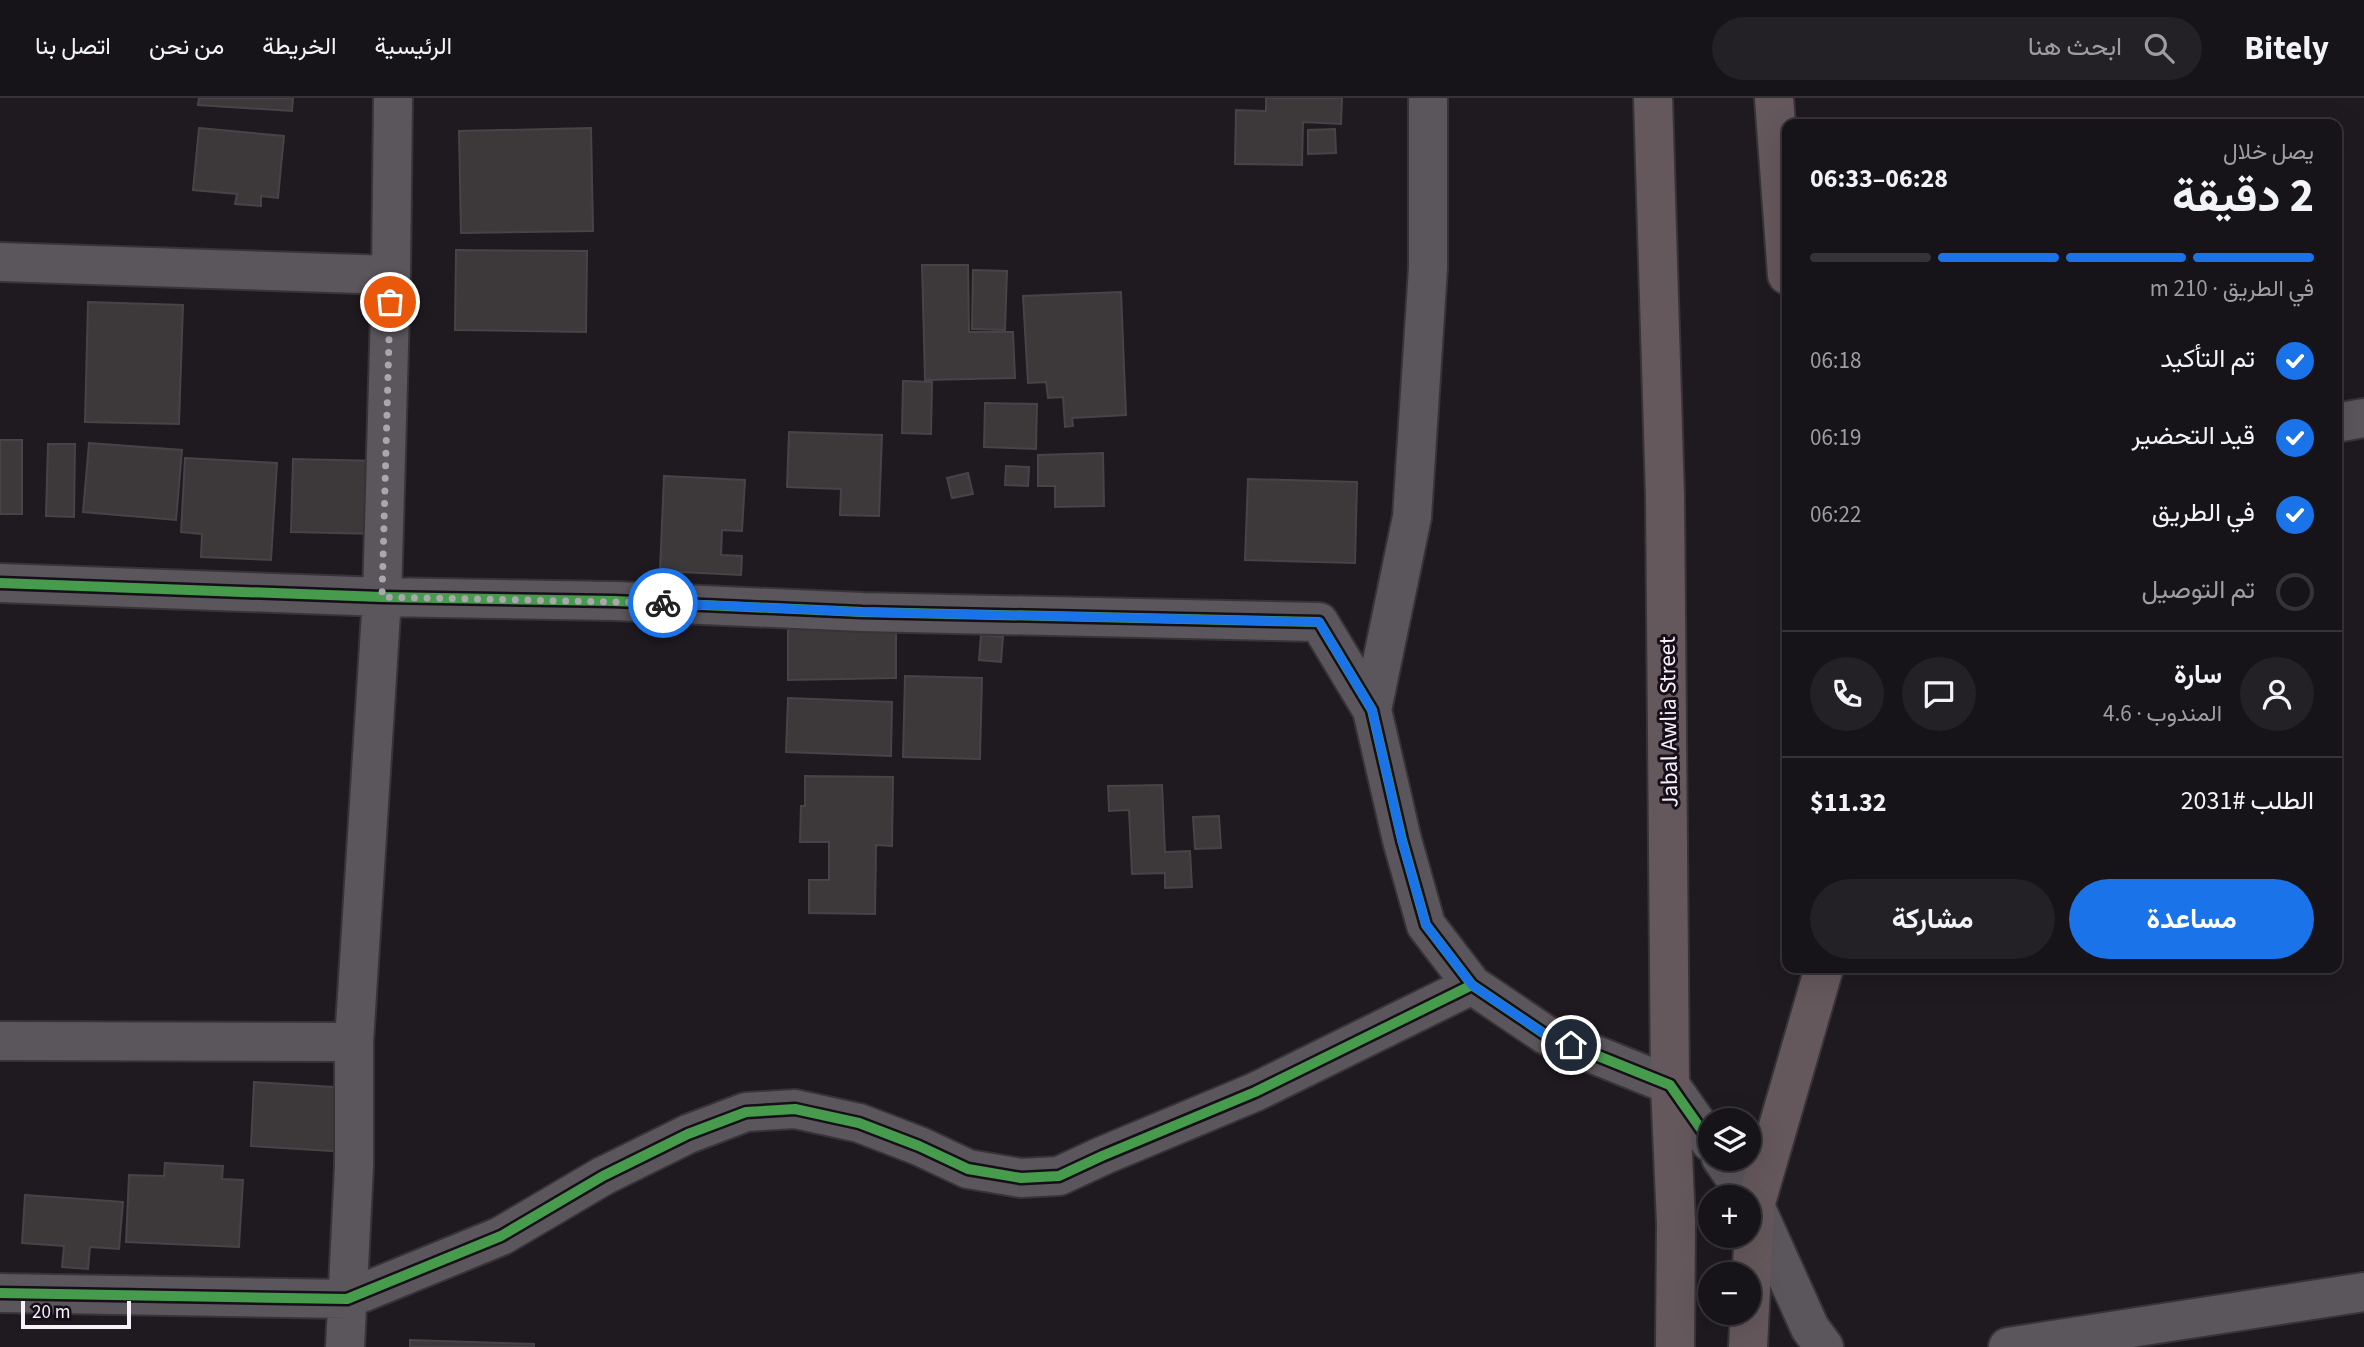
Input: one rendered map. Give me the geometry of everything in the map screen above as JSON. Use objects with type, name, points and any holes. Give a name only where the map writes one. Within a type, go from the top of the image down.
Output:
[{"type":"highway","name":"Jabal Awlia Street","points":[[1653,98],[1665,497],[1670,1086],[1676,1223],[1675,1347]]},
{"type":"highway","points":[[1774,98],[1782,207]]},
{"type":"highway","points":[[1761,1185],[1823,973]]},
{"type":"highway","points":[[1748,1347],[1753,1248]]},
{"type":"street","points":[[345,1347],[354,1166],[354,1042],[382,597],[393,98]]},
{"type":"street","points":[[1372,710],[1412,517],[1428,268],[1429,98]]},
{"type":"street","points":[[0,262],[391,275]]},
{"type":"street","points":[[2342,422],[2364,418]]},
{"type":"street","points":[[0,583],[382,597],[614,601],[862,612],[1319,622],[1372,710],[1402,841],[1426,925],[1472,985],[1546,1035],[1670,1086],[1698,1125]]},
{"type":"street","points":[[0,1293],[347,1299],[501,1236],[603,1177],[688,1134],[746,1112],[795,1108],[859,1123],[919,1146],[968,1169],[1021,1178],[1059,1177],[1255,1091],[1472,985]]},
{"type":"street","points":[[0,1041],[354,1042]]},
{"type":"street","points":[[1761,1219],[1810,1328],[1824,1347]]},
{"type":"street","points":[[2008,1347],[2364,1292]]},
{"type":"building","points":[[199,98],[293,98],[292,111],[198,105]]},
{"type":"building","points":[[1266,98],[1342,98],[1341,124],[1303,122],[1302,165],[1235,164],[1236,110],[1266,111]]},
{"type":"building","points":[[199,128],[284,136],[278,198],[261,196],[261,206],[235,204],[237,194],[193,190]]},
{"type":"building","points":[[591,128],[593,231],[461,233],[459,131]]},
{"type":"building","points":[[1335,129],[1336,153],[1308,154],[1308,130]]},
{"type":"building","points":[[456,250],[587,251],[586,332],[455,330]]},
{"type":"building","points":[[922,265],[968,265],[969,332],[1013,332],[1015,378],[925,380]]},
{"type":"building","points":[[973,270],[1007,271],[1005,330],[972,329]]},
{"type":"building","points":[[1121,292],[1126,415],[1072,418],[1073,426],[1065,427],[1063,397],[1048,398],[1046,382],[1028,383],[1023,296]]},
{"type":"building","points":[[88,302],[183,305],[179,424],[85,422]]},
{"type":"building","points":[[903,381],[932,382],[931,434],[902,433]]},
{"type":"building","points":[[985,403],[1037,404],[1036,449],[984,447]]},
{"type":"building","points":[[789,432],[882,435],[879,516],[840,515],[841,489],[787,487]]},
{"type":"building","points":[[0,440],[22,440],[22,514],[0,514]]},
{"type":"building","points":[[89,443],[182,450],[176,520],[83,512]]},
{"type":"building","points":[[48,444],[75,444],[74,517],[46,516]]},
{"type":"building","points":[[1103,453],[1104,506],[1055,507],[1055,486],[1038,486],[1038,455]]},
{"type":"building","points":[[185,458],[277,463],[271,560],[201,557],[202,534],[181,532]]},
{"type":"building","points":[[293,459],[381,461],[378,534],[291,532]]},
{"type":"building","points":[[1006,466],[1029,467],[1028,486],[1005,485]]},
{"type":"building","points":[[968,473],[973,494],[952,498],[947,478]]},
{"type":"building","points":[[664,476],[745,480],[742,531],[722,530],[721,555],[742,556],[741,575],[660,571]]},
{"type":"building","points":[[1248,479],[1357,482],[1355,563],[1245,560]]},
{"type":"building","points":[[896,620],[896,678],[788,680],[788,621]]},
{"type":"building","points":[[981,635],[1003,637],[1001,662],[979,660]]},
{"type":"building","points":[[905,676],[982,678],[980,759],[903,757]]},
{"type":"building","points":[[788,698],[892,702],[891,756],[786,752]]},
{"type":"building","points":[[805,776],[893,777],[892,846],[876,845],[875,914],[809,913],[809,880],[829,880],[829,842],[800,842],[801,806],[805,806]]},
{"type":"building","points":[[1162,785],[1165,852],[1190,851],[1192,887],[1165,888],[1165,873],[1132,874],[1129,810],[1109,811],[1108,786]]},
{"type":"building","points":[[1219,816],[1221,848],[1195,849],[1193,817]]},
{"type":"building","points":[[254,1082],[350,1088],[347,1152],[251,1146]]},
{"type":"building","points":[[165,1163],[223,1166],[222,1179],[243,1180],[239,1247],[126,1242],[129,1175],[164,1176]]},
{"type":"building","points":[[25,1195],[123,1202],[119,1249],[90,1247],[88,1269],[62,1267],[64,1246],[22,1243]]},
{"type":"building","points":[[410,1340],[534,1344],[534,1347],[410,1347]]},
{"type":"cycle path","points":[[0,583],[382,597],[614,601],[862,612],[1319,622],[1372,710],[1402,840],[1426,925],[1472,985],[1546,1035],[1670,1085],[1698,1125]]},
{"type":"cycle path","points":[[0,1293],[347,1299],[501,1236],[603,1176],[688,1134],[746,1112],[795,1109],[859,1123],[919,1146],[968,1169],[1021,1178],[1059,1176],[1255,1092],[1472,985]]},
{"type":"way so far","points":[[390,302],[382,597],[663,603]]},
{"type":"route","points":[[663,603],[862,612],[1319,622],[1372,710],[1402,841],[1426,925],[1472,985],[1546,1035],[1571,1045]]}]
